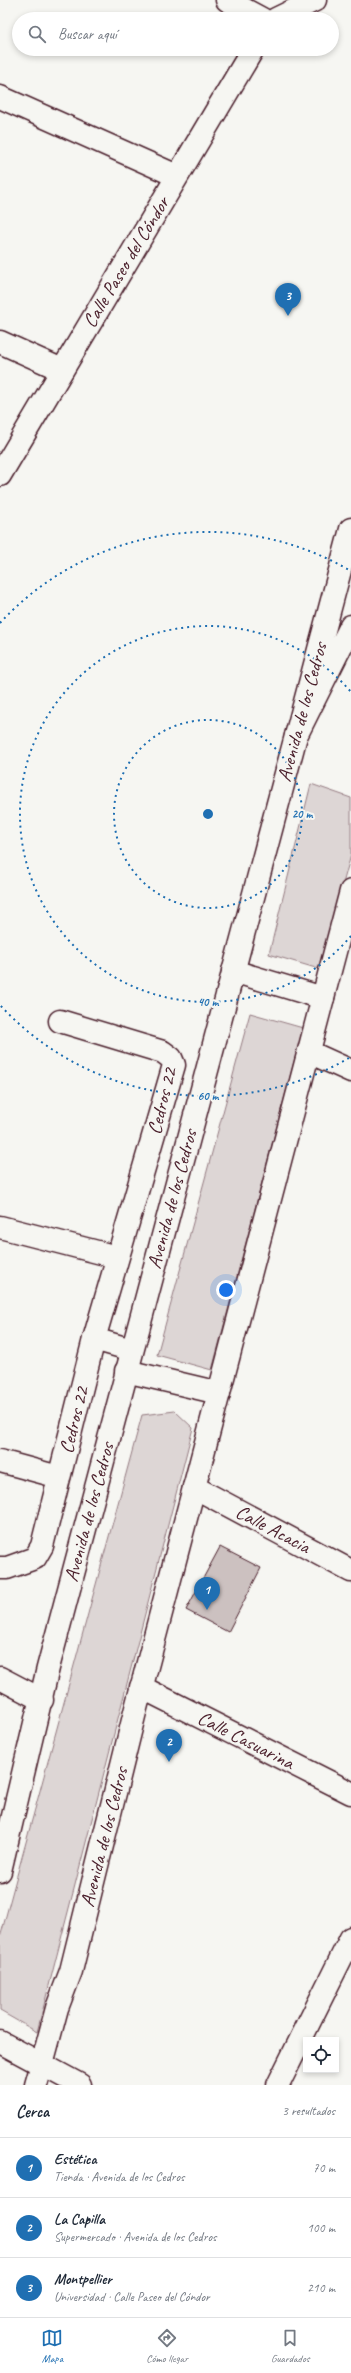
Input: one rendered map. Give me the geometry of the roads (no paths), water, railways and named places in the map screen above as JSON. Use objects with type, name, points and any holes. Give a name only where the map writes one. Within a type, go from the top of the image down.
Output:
[{"type":"main road","points":[[227,0],[249,12]]},
{"type":"main road","points":[[290,12],[314,0]]},
{"type":"main road","name":"Calle Paseo del Cóndor","points":[[0,475],[249,56]]},
{"type":"main road","points":[[0,96],[177,176]]},
{"type":"main road","points":[[0,342],[62,370]]},
{"type":"main road","name":"Avenida de los Cedros","points":[[0,1871],[42,1700],[48,1668],[351,529]]},
{"type":"main road","points":[[296,736],[351,626]]},
{"type":"main road","name":"Avenida de los Cedros","points":[[36,2085],[57,2008],[71,1971],[141,1687],[351,891]]},
{"type":"main road","points":[[233,971],[323,998]]},
{"type":"main road","name":"Cedros 22","points":[[0,1568],[7,1568],[36,1558],[42,1546],[94,1339],[174,1065],[171,1058],[163,1052],[60,1022]]},
{"type":"main road","points":[[309,1052],[351,1071]]},
{"type":"main road","points":[[0,1227],[117,1257]]},
{"type":"main road","points":[[94,1339],[132,1350]]},
{"type":"main road","points":[[126,1371],[219,1393]]},
{"type":"main road","name":"Cedros 22","points":[[0,1461],[59,1477]]},
{"type":"main road","name":"Calle Acacia","points":[[194,1487],[348,1563]]},
{"type":"main road","points":[[0,1678],[42,1700]]},
{"type":"main road","name":"Calle Casuarina","points":[[141,1687],[351,1792]]},
{"type":"main road","points":[[278,2085],[351,1938]]},
{"type":"main road","points":[[0,2042],[80,2085]]},
{"type":"place","name":"Montpellier","points":[[288,316]]},
{"type":"place","name":"Estética","points":[[207,1610]]},
{"type":"place","name":"La Capilla","points":[[169,1762]]}]
